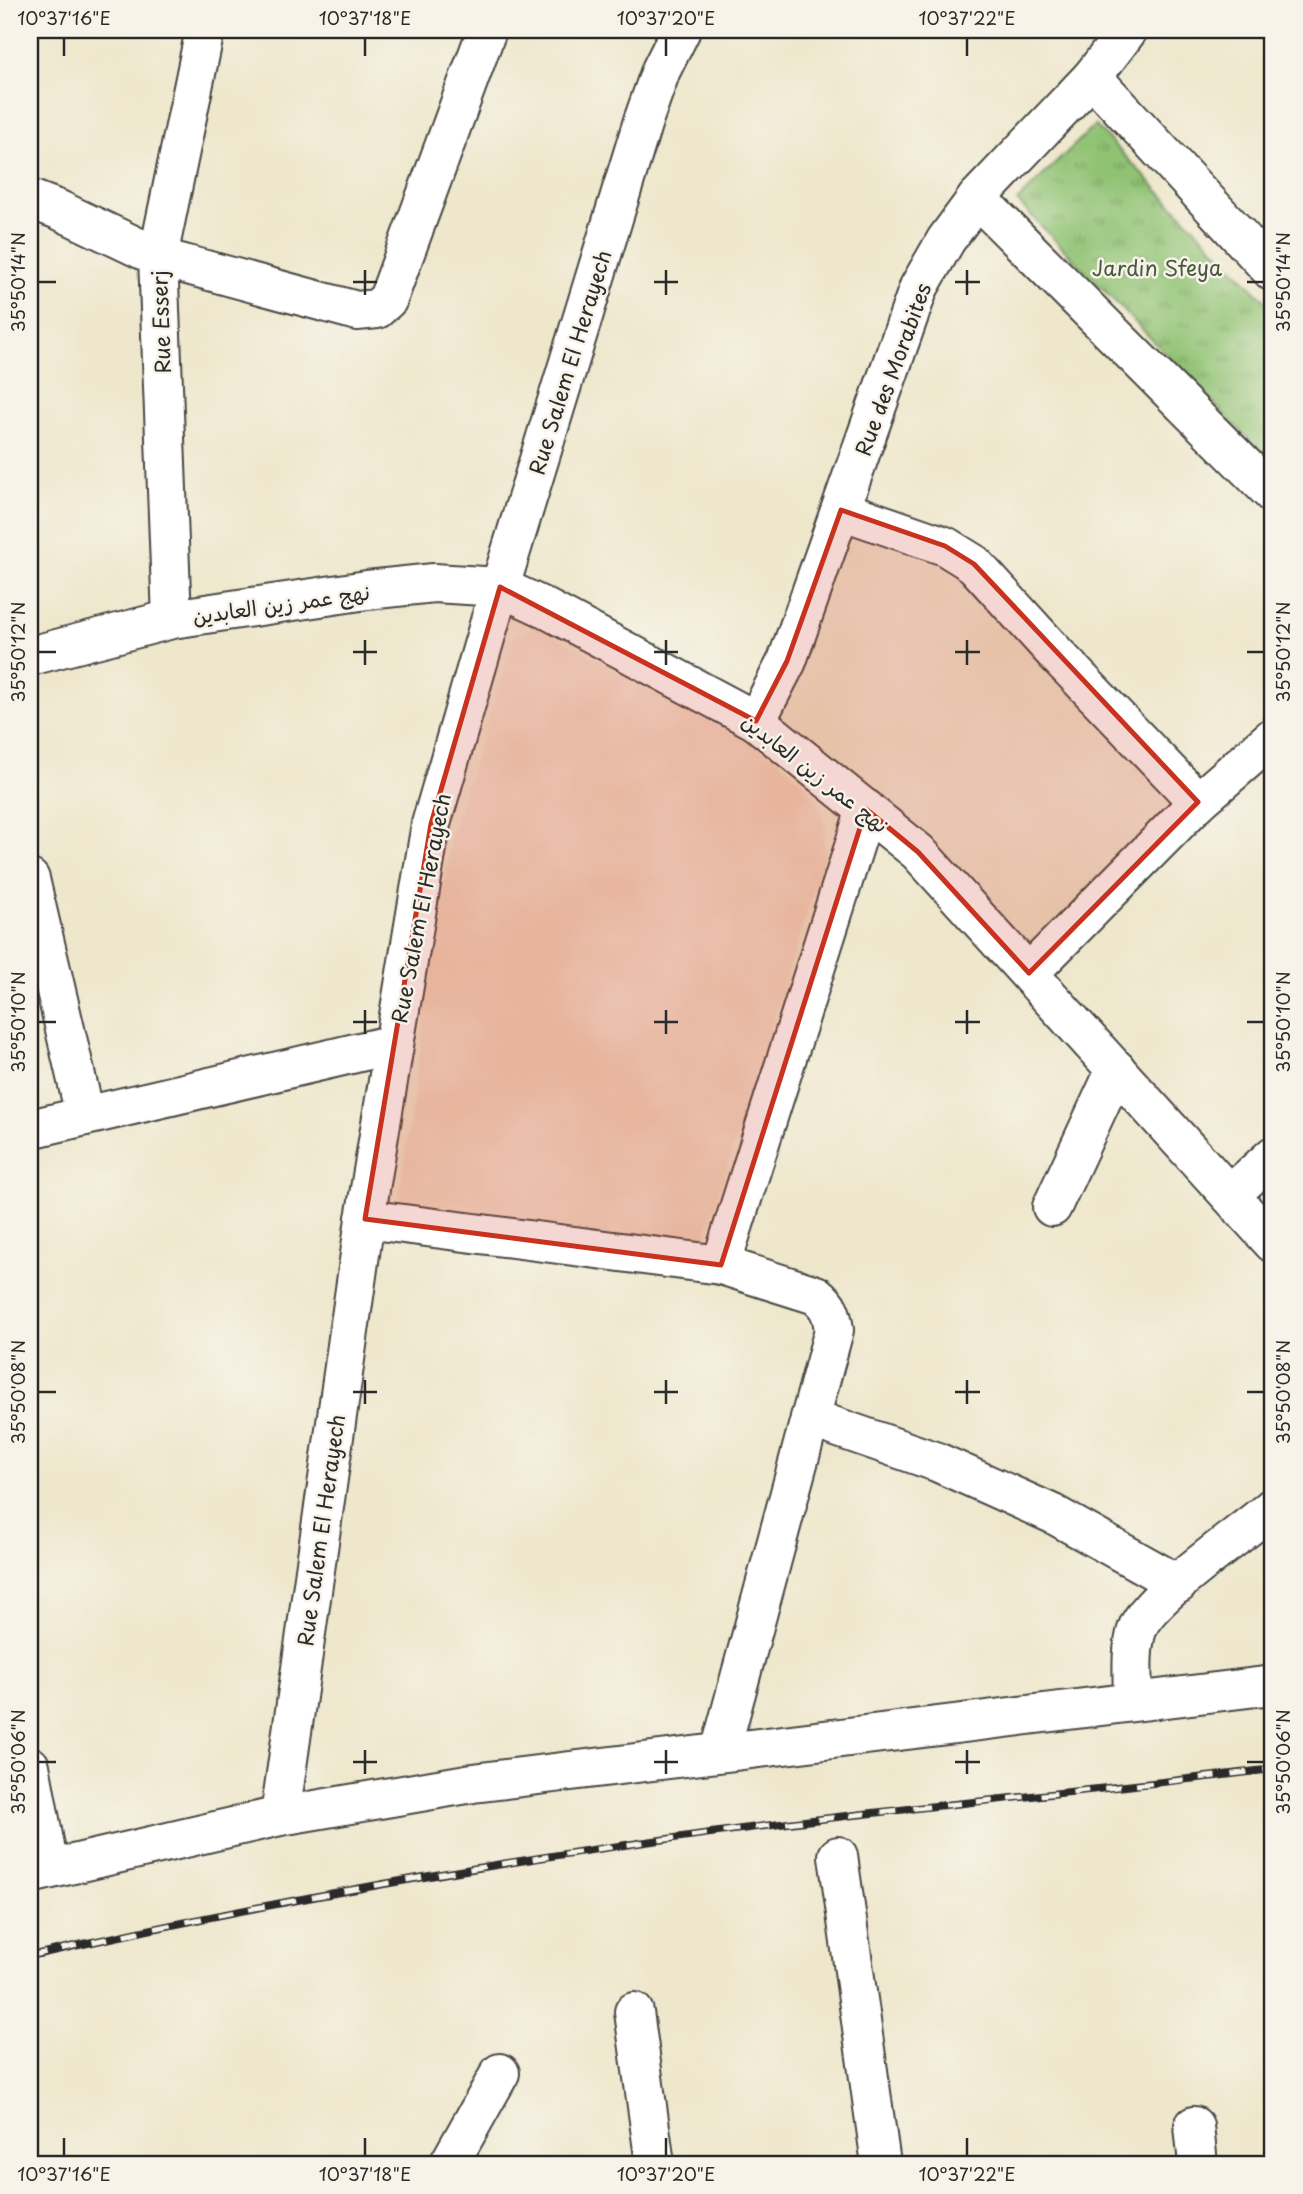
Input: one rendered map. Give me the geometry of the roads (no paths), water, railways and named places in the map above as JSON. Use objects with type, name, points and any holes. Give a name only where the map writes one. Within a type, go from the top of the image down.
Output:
[{"type":"street","name":"Rue Esserj","points":[[172,619],[158,257],[205,30]]},
{"type":"street","points":[[30,199],[158,257],[356,311],[377,309],[388,299],[392,289],[487,30]]},
{"type":"street","name":"Rue Salem El Herayech","points":[[279,1816],[365,1219],[431,824],[500,587],[643,121],[661,70],[681,30]]},
{"type":"street","name":"Rue des Morabites","points":[[755,721],[787,661],[919,286],[946,240],[977,198],[1092,78],[1128,30]]},
{"type":"street","points":[[1092,78],[1273,272]]},
{"type":"street","points":[[977,198],[1273,494]]},
{"type":"street","points":[[841,510],[945,546],[974,564],[1198,802]]},
{"type":"street","name":"نهج عمر زين العابدين","points":[[30,656],[172,619],[367,590],[434,583],[500,587],[543,607],[755,721],[918,852],[1273,1243]]},
{"type":"street","points":[[1029,973],[1198,802],[1273,737]]},
{"type":"street","points":[[721,1265],[866,809]]},
{"type":"street","points":[[30,879],[85,1115]]},
{"type":"street","points":[[30,1129],[394,1044]]},
{"type":"street","points":[[1052,1207],[1115,1069]]},
{"type":"street","points":[[1230,1195],[1273,1156]]},
{"type":"street","points":[[365,1219],[721,1265],[816,1294],[827,1304],[834,1330],[720,1752]]},
{"type":"street","points":[[810,1418],[937,1462],[1053,1514],[1178,1584]]},
{"type":"street","points":[[1133,1701],[1133,1653],[1137,1628],[1152,1605],[1273,1507]]},
{"type":"street","points":[[30,1766],[39,1871],[279,1816],[472,1783],[1273,1685]]},
{"type":"street","points":[[838,1856],[881,2164]]},
{"type":"street","points":[[634,2012],[655,2164]]},
{"type":"street","points":[[449,2164],[500,2073]]},
{"type":"street","points":[[1194,2126],[1198,2164]]},
{"type":"railway","points":[[30,1956],[325,1895],[622,1845],[821,1819],[1273,1769]]},
{"type":"park label","name":"Jardin Sfeya","points":[[1157,267]]}]
